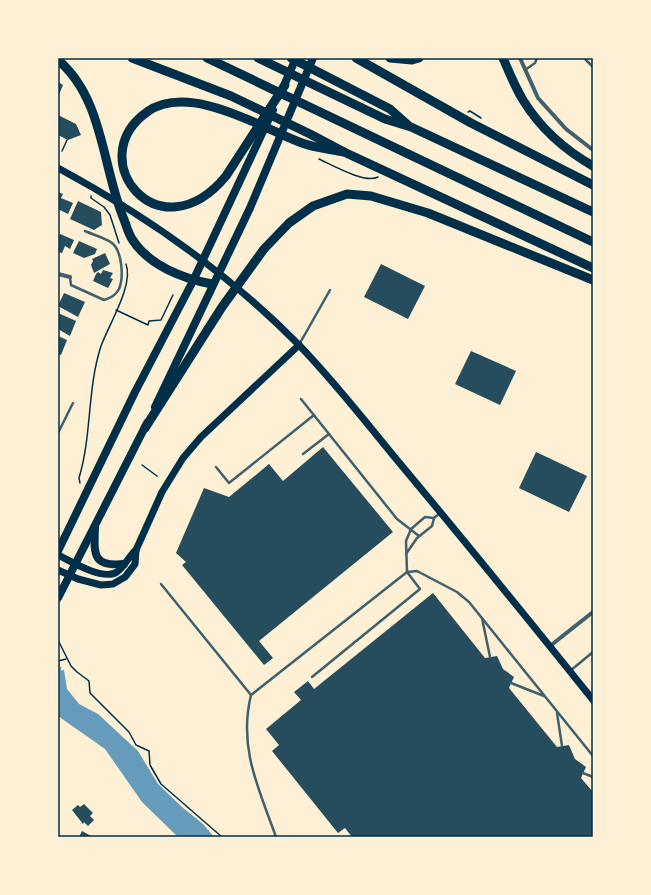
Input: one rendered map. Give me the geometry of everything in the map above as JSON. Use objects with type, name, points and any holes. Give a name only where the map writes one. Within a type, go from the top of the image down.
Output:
[{"type":"highway","points":[[132,58],[251,105],[344,152],[593,268]]},
{"type":"highway","points":[[149,58],[203,80],[231,96]]},
{"type":"highway","points":[[208,58],[593,242]]},
{"type":"highway","points":[[258,58],[385,119],[411,127],[593,212]]},
{"type":"highway","points":[[291,58],[390,109],[411,127]]},
{"type":"highway","points":[[390,58],[412,60],[419,58]]},
{"type":"highway","points":[[503,58],[523,100],[544,129],[575,156],[593,166]]},
{"type":"highway","points":[[358,59],[471,123],[593,185]]},
{"type":"highway","points":[[58,60],[66,67],[85,91],[97,127],[116,198],[132,239],[145,253],[161,266],[192,281],[212,284]]},
{"type":"highway","points":[[284,85],[226,176],[215,190],[203,199],[193,204],[177,208],[156,206],[128,181],[121,162],[124,140],[135,124],[148,112],[163,104],[183,102],[211,107],[245,119],[303,144],[344,152]]},
{"type":"highway","points":[[145,428],[222,307],[264,249],[289,223],[313,206],[347,194],[371,196],[428,213],[593,280]]},
{"type":"main road","points":[[58,551],[132,399],[192,281],[296,58]]},
{"type":"main road","points":[[58,598],[68,575],[145,428],[212,284],[250,208],[312,58]]},
{"type":"main road","points":[[58,168],[97,189],[158,227],[252,302],[299,345],[441,512],[593,700]]},
{"type":"main road","points":[[58,570],[97,585],[113,584],[122,580],[132,569],[136,550],[162,492],[183,458],[201,437],[299,345]]},
{"type":"main road","points":[[96,522],[94,547],[96,556],[106,565],[124,564]]},
{"type":"main road","points":[[58,555],[96,572],[109,574],[116,572],[124,564],[128,557],[136,550]]},
{"type":"street","points":[[520,58],[538,98],[566,129],[593,150]]},
{"type":"street","points":[[58,274],[70,277]]},
{"type":"street","points":[[550,646],[593,612]]},
{"type":"lane","points":[[525,70],[535,64],[536,58]]},
{"type":"lane","points":[[584,58],[593,67]]},
{"type":"lane","points":[[70,277],[71,285],[104,300],[115,295],[120,288],[121,267],[115,246],[85,231]]},
{"type":"lane","points":[[299,345],[330,290]]},
{"type":"lane","points":[[301,399],[397,519],[419,536]]},
{"type":"lane","points":[[58,433],[73,402]]},
{"type":"lane","points":[[216,466],[229,483],[314,415]]},
{"type":"lane","points":[[303,454],[329,434]]},
{"type":"lane","points":[[405,554],[419,536],[432,526],[434,518],[441,512]]},
{"type":"lane","points":[[312,677],[420,589],[407,572],[405,554],[406,541],[411,529],[425,517],[434,518]]},
{"type":"lane","points":[[276,837],[251,768],[247,714],[251,695],[407,572],[418,571],[456,592],[469,602],[593,756]]},
{"type":"lane","points":[[161,584],[251,695]]},
{"type":"lane","points":[[482,617],[490,657]]},
{"type":"lane","points":[[570,671],[593,652]]},
{"type":"lane","points":[[511,683],[546,697]]},
{"type":"lane","points":[[557,711],[562,746]]},
{"type":"lane","points":[[583,773],[593,777]]},
{"type":"path","points":[[62,151],[67,140]]},
{"type":"path","points":[[319,159],[368,179],[375,179],[386,172]]},
{"type":"path","points":[[80,483],[79,478],[89,425],[88,420],[92,386],[101,347],[112,317],[116,310],[148,325],[149,321],[161,320],[173,295]]},
{"type":"path","points":[[142,465],[157,476]]},
{"type":"path","points":[[58,640],[59,645],[66,653],[66,659],[76,672],[89,681],[90,693],[95,700],[129,732],[136,746],[149,751],[150,765],[154,775],[161,784],[222,837]]},
{"type":"path","points":[[58,661],[66,659]]},
{"type":"water","points":[[64,670],[67,689],[79,704],[98,714],[138,751],[158,784],[182,807],[203,824],[214,837],[178,837],[142,802],[105,749],[58,716],[58,671]]},
{"type":"building","points":[[58,82],[63,85],[58,97]]},
{"type":"building","points":[[58,115],[76,124],[81,135],[68,140],[58,135]]},
{"type":"building","points":[[58,192],[63,194],[61,198],[73,203],[68,214],[58,209]]},
{"type":"building","points":[[78,201],[101,212],[102,225],[94,230],[70,219]]},
{"type":"building","points":[[60,234],[74,240],[70,249],[65,246],[62,253],[58,252],[58,238]]},
{"type":"building","points":[[79,241],[97,249],[95,254],[84,258],[73,253]]},
{"type":"building","points":[[105,253],[110,264],[94,273],[91,265],[93,261],[92,259]]},
{"type":"building","points":[[381,264],[425,286],[408,319],[364,297]]},
{"type":"building","points":[[103,270],[113,273],[110,278],[113,279],[108,288],[93,281],[96,274],[98,272],[101,274]]},
{"type":"building","points":[[64,293],[85,302],[78,317],[58,306]]},
{"type":"building","points":[[58,313],[76,321],[70,336],[58,329]]},
{"type":"building","points":[[58,336],[67,340],[61,355],[58,354]]},
{"type":"building","points":[[471,351],[516,371],[500,405],[455,384]]},
{"type":"building","points":[[323,447],[393,532],[259,641],[273,658],[264,665],[182,565],[186,562],[176,553],[204,488],[229,497],[269,464],[283,481]]},
{"type":"building","points":[[536,452],[587,476],[569,512],[519,488]]},
{"type":"building","points":[[433,593],[485,658],[497,656],[503,669],[514,677],[509,688],[557,747],[569,745],[575,759],[586,767],[581,778],[593,792],[593,837],[352,837],[345,828],[338,833],[272,751],[279,745],[266,729],[301,700],[294,692],[308,681],[314,689]]},
{"type":"building","points":[[84,804],[93,813],[90,816],[94,820],[88,826],[84,822],[83,824],[72,810],[78,805],[80,807]]},
{"type":"building","points":[[82,831],[93,837],[79,837]]},
{"type":"waterway","points":[[58,675],[60,668]]}]
